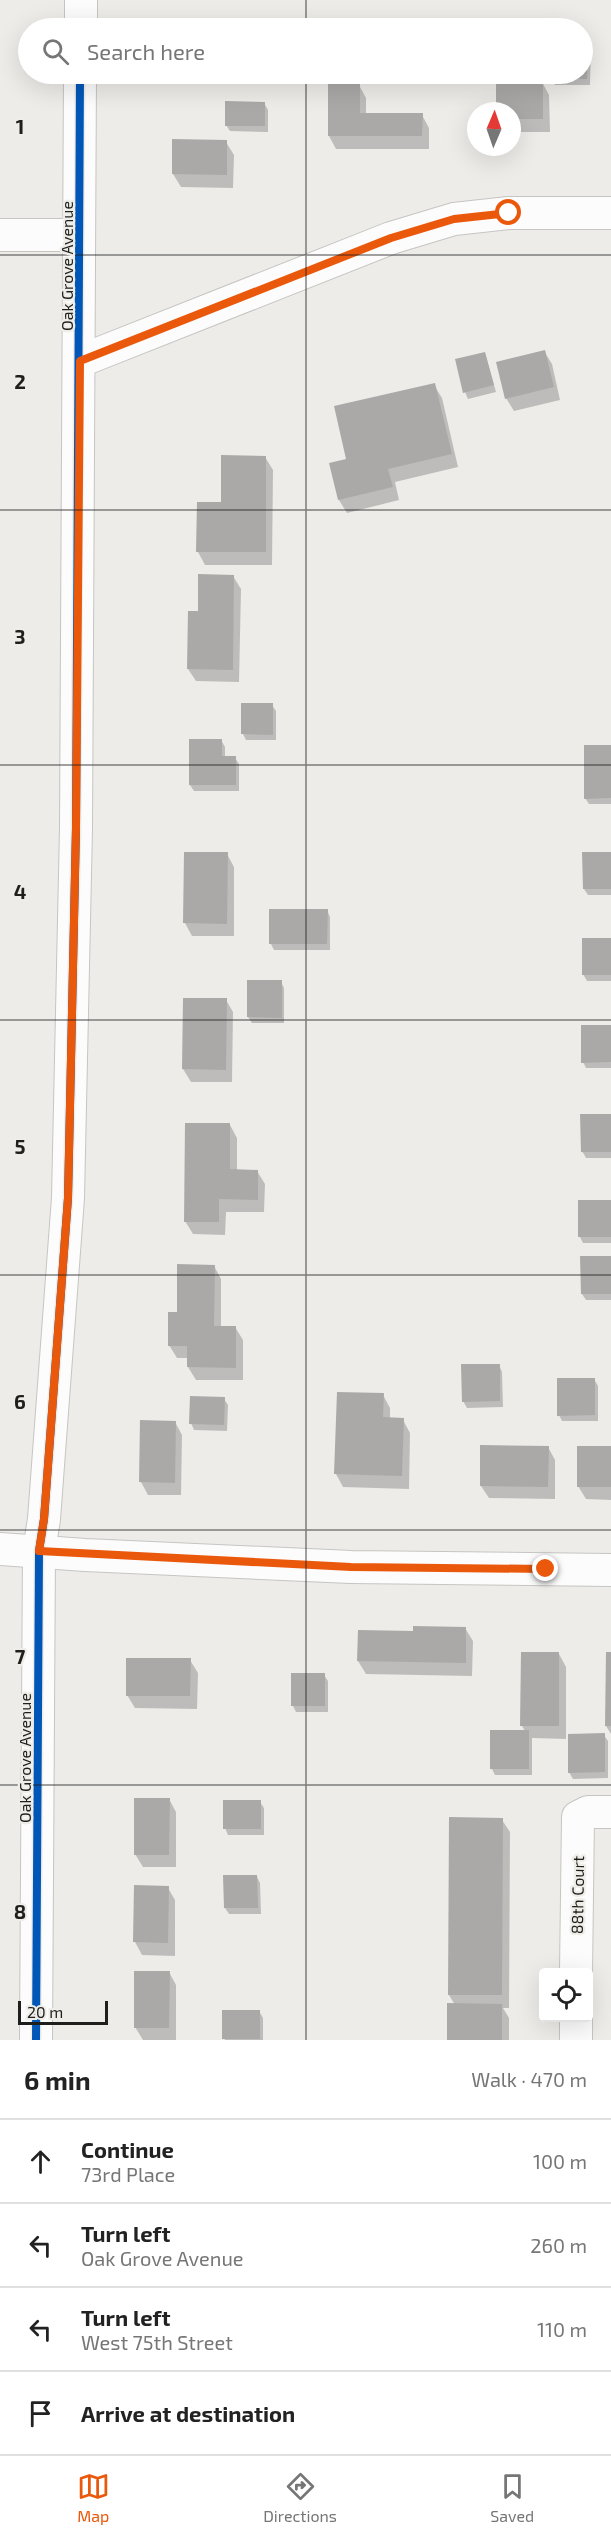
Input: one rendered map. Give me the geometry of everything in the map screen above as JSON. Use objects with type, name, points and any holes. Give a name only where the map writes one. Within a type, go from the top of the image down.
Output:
[{"type":"street","points":[[81,0],[81,18]]},
{"type":"street","name":"Oak Grove Avenue","points":[[36,2040],[39,1551],[44,1519],[68,1198],[76,828],[80,84]]},
{"type":"street","points":[[80,361],[391,238],[454,219],[509,213],[611,213]]},
{"type":"street","points":[[0,235],[78,235]]},
{"type":"street","points":[[0,1549],[351,1567],[611,1570]]},
{"type":"street","name":"88th Court","points":[[576,1968],[578,1817],[588,1812],[611,1812]]},
{"type":"street","points":[[576,2022],[576,2040]]},
{"type":"building","points":[[328,84],[360,84],[360,113],[423,113],[422,136],[328,136]]},
{"type":"building","points":[[496,84],[543,84],[543,119],[521,119],[521,102],[496,102]]},
{"type":"building","points":[[225,101],[265,102],[265,126],[225,126]]},
{"type":"building","points":[[172,139],[227,140],[227,175],[172,174]]},
{"type":"building","points":[[545,350],[554,387],[505,399],[496,362]]},
{"type":"building","points":[[485,352],[494,385],[463,393],[455,359]]},
{"type":"building","points":[[435,383],[452,454],[388,469],[393,487],[338,500],[329,463],[346,459],[334,406]]},
{"type":"building","points":[[221,455],[266,456],[266,552],[196,552],[197,502],[221,502]]},
{"type":"building","points":[[198,574],[234,575],[233,670],[187,669],[188,611],[198,611]]},
{"type":"building","points":[[241,703],[273,703],[273,735],[241,734]]},
{"type":"building","points":[[189,739],[222,739],[222,756],[236,756],[236,785],[189,785]]},
{"type":"building","points":[[584,745],[611,745],[611,798],[584,799]]},
{"type":"building","points":[[184,852],[228,852],[227,924],[183,923]]},
{"type":"building","points":[[582,852],[611,852],[611,889],[583,889]]},
{"type":"building","points":[[269,909],[328,909],[327,944],[269,944]]},
{"type":"building","points":[[582,938],[611,938],[611,975],[582,975]]},
{"type":"building","points":[[247,980],[282,980],[282,1018],[247,1017]]},
{"type":"building","points":[[183,998],[227,998],[226,1070],[182,1069]]},
{"type":"building","points":[[581,1025],[611,1025],[611,1062],[581,1063]]},
{"type":"building","points":[[580,1114],[611,1114],[611,1152],[581,1152]]},
{"type":"building","points":[[185,1123],[230,1123],[230,1169],[258,1170],[258,1200],[219,1199],[219,1222],[184,1222]]},
{"type":"building","points":[[578,1200],[611,1200],[611,1237],[578,1237]]},
{"type":"building","points":[[580,1256],[611,1256],[611,1294],[581,1294]]},
{"type":"building","points":[[177,1264],[215,1265],[214,1326],[236,1326],[236,1368],[187,1367],[187,1346],[168,1346],[168,1312],[177,1312]]},
{"type":"building","points":[[461,1364],[500,1364],[500,1401],[462,1402]]},
{"type":"building","points":[[557,1378],[595,1378],[595,1415],[557,1416]]},
{"type":"building","points":[[337,1392],[384,1393],[383,1417],[404,1418],[402,1476],[334,1474]]},
{"type":"building","points":[[190,1396],[225,1397],[224,1425],[189,1424]]},
{"type":"building","points":[[140,1420],[176,1421],[175,1483],[139,1482]]},
{"type":"building","points":[[480,1445],[549,1446],[548,1487],[480,1486]]},
{"type":"building","points":[[577,1446],[611,1446],[611,1487],[577,1487]]},
{"type":"building","points":[[413,1626],[466,1627],[466,1663],[357,1661],[358,1630],[413,1631]]},
{"type":"building","points":[[521,1652],[559,1652],[559,1726],[520,1726]]},
{"type":"building","points":[[606,1652],[611,1652],[611,1726],[605,1726]]},
{"type":"building","points":[[126,1658],[191,1658],[190,1696],[126,1696]]},
{"type":"building","points":[[291,1673],[325,1673],[325,1706],[291,1706]]},
{"type":"building","points":[[490,1730],[529,1730],[529,1769],[490,1769]]},
{"type":"building","points":[[605,1733],[605,1772],[568,1773],[568,1734]]},
{"type":"building","points":[[134,1798],[170,1798],[169,1855],[134,1855]]},
{"type":"building","points":[[223,1800],[261,1800],[261,1829],[223,1829]]},
{"type":"building","points":[[449,1817],[503,1818],[502,1995],[448,1995]]},
{"type":"building","points":[[223,1875],[257,1875],[258,1908],[224,1908]]},
{"type":"building","points":[[134,1885],[169,1886],[168,1943],[133,1942]]},
{"type":"building","points":[[134,1971],[170,1971],[169,2028],[134,2028]]},
{"type":"building","points":[[447,2003],[502,2004],[502,2040],[447,2040]]},
{"type":"building","points":[[222,2010],[260,2010],[260,2039],[222,2039]]},
{"type":"cycle path","points":[[36,2040],[39,1551],[44,1519],[68,1198],[76,828],[80,84]]},
{"type":"route","points":[[509,213],[454,219],[391,238],[80,361],[76,828],[68,1198],[44,1519],[39,1551],[351,1567],[546,1569]]}]
